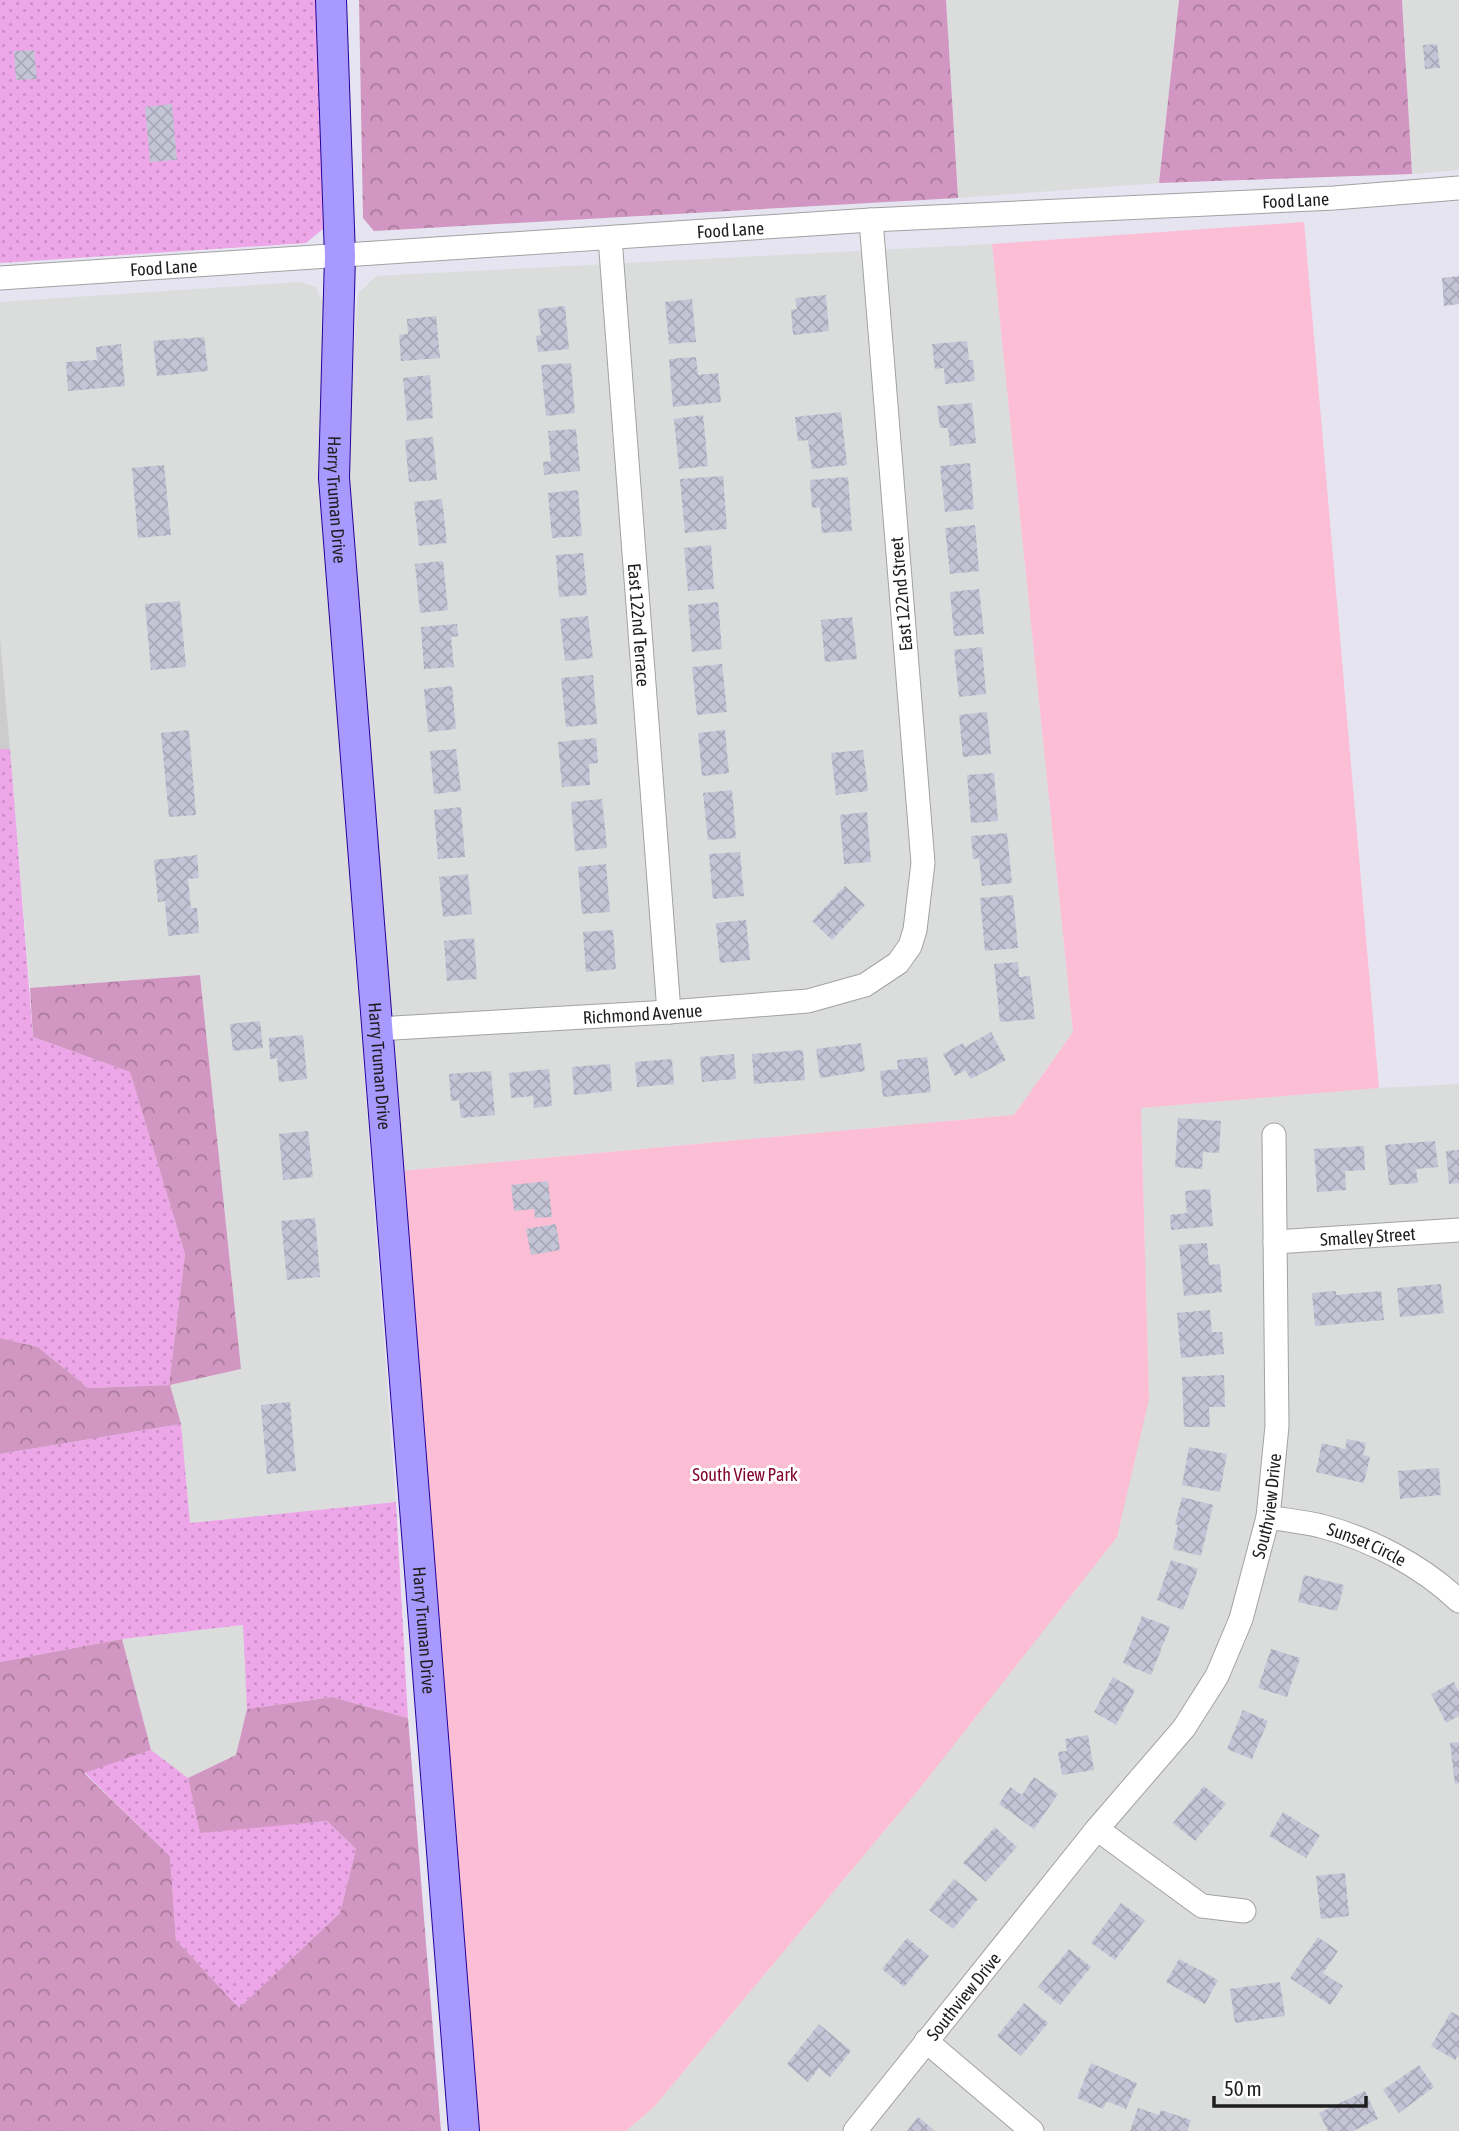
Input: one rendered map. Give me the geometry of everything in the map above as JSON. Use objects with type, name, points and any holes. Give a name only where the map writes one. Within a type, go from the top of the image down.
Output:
[{"type":"main road","name":"Harry Truman Drive","points":[[331,0],[340,256],[334,478],[464,2131]]},
{"type":"street","name":"Food Lane","points":[[0,278],[871,220],[1334,198],[1459,188]]},
{"type":"street","name":"East 122nd Street","points":[[871,220],[923,863],[915,930],[910,946],[898,963]]},
{"type":"street","name":"East 122nd Terrace","points":[[610,237],[669,1012]]},
{"type":"street","name":"Richmond Avenue","points":[[377,1029],[808,1001],[865,985],[898,963]]},
{"type":"street","name":"Southview Drive","points":[[855,2131],[1097,1829],[1184,1728],[1217,1676],[1241,1619],[1268,1517],[1277,1426],[1274,1135]]},
{"type":"street","name":"Smalley Street","points":[[1275,1242],[1459,1230]]},
{"type":"street","name":"Sunset Circle","points":[[1268,1517],[1321,1526],[1363,1540],[1413,1565],[1458,1598]]},
{"type":"street","points":[[1097,1829],[1202,1906],[1244,1911]]},
{"type":"street","points":[[926,2041],[1032,2131]]},
{"type":"shaded area","points":[[0,0],[317,0],[323,229],[306,243],[0,263]]},
{"type":"shaded area","points":[[946,0],[1179,0],[1159,183],[958,198]]},
{"type":"shaded area","points":[[1402,0],[1459,0],[1459,170],[1412,174]]},
{"type":"shaded area","points":[[992,244],[1073,1032],[1014,1115],[399,1171],[346,442],[358,294],[376,276]]},
{"type":"shaded area","points":[[300,282],[316,287],[326,309],[319,470],[396,1502],[190,1523],[181,1424],[169,1385],[241,1369],[200,975],[30,988],[0,637],[0,302]]},
{"type":"shaded area","points":[[0,637],[10,749],[0,749]]},
{"type":"shaded area","points":[[0,749],[10,749],[33,1037],[130,1072],[185,1254],[169,1385],[88,1388],[38,1347],[0,1338]]},
{"type":"shaded area","points":[[1459,1084],[1459,2131],[626,2131],[654,2107],[920,1788],[1149,1399],[1141,1108]]},
{"type":"shaded area","points":[[181,1424],[190,1523],[396,1502],[408,1718],[332,1697],[247,1709],[243,1625],[122,1639],[0,1662],[0,1454]]},
{"type":"shaded area","points":[[244,1625],[247,1709],[236,1755],[188,1778],[151,1750],[122,1639]]},
{"type":"shaded area","points":[[151,1750],[188,1778],[200,1832],[327,1821],[356,1849],[340,1913],[239,2008],[176,1940],[170,1856],[84,1772]]},
{"type":"green space","points":[[359,0],[946,0],[958,198],[374,231],[363,218]]},
{"type":"green space","points":[[1179,0],[1402,0],[1412,174],[1159,183]]},
{"type":"green space","name":"South View Park","points":[[1304,222],[1379,1088],[1141,1108],[1149,1399],[1117,1537],[920,1788],[654,2107],[626,2131],[464,2131],[389,1172],[1014,1115],[1073,1032],[992,244]]},
{"type":"green space","points":[[200,975],[241,1369],[170,1385],[181,1424],[0,1454],[0,1338],[38,1347],[88,1388],[169,1385],[185,1254],[130,1072],[33,1037],[30,988]]},
{"type":"green space","points":[[122,1639],[151,1750],[84,1773],[170,1856],[176,1940],[239,2008],[340,1913],[356,1849],[327,1821],[200,1833],[188,1778],[236,1755],[247,1709],[332,1697],[408,1718],[441,2131],[0,2131],[0,1662]]},
{"type":"building","points":[[1437,44],[1440,68],[1425,69],[1423,45]]},
{"type":"building","points":[[34,50],[37,79],[16,80],[14,51]]},
{"type":"building","points":[[172,104],[177,160],[150,162],[145,107]]},
{"type":"building","points":[[1459,276],[1459,304],[1444,306],[1442,278]]},
{"type":"building","points":[[826,295],[829,331],[793,335],[791,310],[797,309],[795,298]]},
{"type":"building","points":[[692,299],[696,342],[669,344],[665,302]]},
{"type":"building","points":[[565,306],[569,349],[538,352],[536,336],[541,335],[538,309]]},
{"type":"building","points":[[436,316],[440,358],[401,361],[399,335],[408,334],[407,319]]},
{"type":"building","points":[[204,337],[208,371],[157,376],[153,341]]},
{"type":"building","points":[[967,341],[969,360],[973,360],[975,381],[945,384],[944,368],[935,369],[932,344]]},
{"type":"building","points":[[121,344],[125,386],[68,391],[66,362],[97,360],[96,347]]},
{"type":"building","points":[[696,357],[698,375],[718,373],[721,402],[673,407],[669,359]]},
{"type":"building","points":[[571,363],[575,413],[546,416],[541,365]]},
{"type":"building","points":[[430,375],[433,418],[407,421],[403,378]]},
{"type":"building","points":[[972,403],[976,443],[950,446],[948,428],[940,428],[937,406]]},
{"type":"building","points":[[841,412],[847,465],[812,469],[808,440],[798,441],[795,417]]},
{"type":"building","points":[[703,415],[708,466],[679,469],[674,419]]},
{"type":"building","points":[[576,429],[580,471],[544,475],[543,462],[551,461],[548,431]]},
{"type":"building","points":[[433,437],[437,480],[409,482],[405,440]]},
{"type":"building","points":[[970,463],[974,509],[945,512],[940,466]]},
{"type":"building","points":[[164,465],[171,535],[138,538],[132,468]]},
{"type":"building","points":[[723,476],[727,529],[685,533],[680,479]]},
{"type":"building","points":[[848,477],[852,531],[822,533],[820,507],[812,508],[810,480]]},
{"type":"building","points":[[578,490],[582,536],[552,538],[548,493]]},
{"type":"building","points":[[442,499],[447,543],[419,546],[414,502]]},
{"type":"building","points":[[975,525],[979,571],[950,574],[945,528]]},
{"type":"building","points":[[711,545],[714,589],[688,591],[684,548]]},
{"type":"building","points":[[583,553],[587,595],[559,597],[556,555]]},
{"type":"building","points":[[443,561],[448,610],[420,613],[415,564]]},
{"type":"building","points":[[979,589],[984,634],[954,636],[950,592]]},
{"type":"building","points":[[180,601],[186,667],[151,670],[145,604]]},
{"type":"building","points":[[718,602],[722,649],[692,652],[688,605]]},
{"type":"building","points":[[588,616],[593,658],[565,661],[560,619]]},
{"type":"building","points":[[852,617],[857,659],[825,662],[821,620]]},
{"type":"building","points":[[457,624],[458,636],[451,637],[454,667],[424,669],[421,627]]},
{"type":"building","points":[[982,647],[986,694],[959,697],[954,650]]},
{"type":"building","points":[[722,664],[727,712],[697,715],[692,667]]},
{"type":"building","points":[[593,675],[597,724],[566,727],[561,678]]},
{"type":"building","points":[[452,686],[456,729],[428,732],[424,689]]},
{"type":"building","points":[[987,712],[991,754],[963,757],[959,715]]},
{"type":"building","points":[[189,730],[196,815],[169,817],[161,733]]},
{"type":"building","points":[[725,730],[729,773],[702,776],[698,733]]},
{"type":"building","points":[[596,738],[598,763],[589,764],[590,785],[562,787],[558,742]]},
{"type":"building","points":[[456,749],[461,791],[434,794],[430,751]]},
{"type":"building","points":[[863,750],[868,791],[836,795],[831,753]]},
{"type":"building","points":[[994,773],[998,821],[971,823],[967,775]]},
{"type":"building","points":[[732,790],[736,838],[708,840],[703,793]]},
{"type":"building","points":[[602,799],[607,848],[575,851],[571,802]]},
{"type":"building","points":[[461,807],[465,857],[438,859],[434,810]]},
{"type":"building","points":[[867,812],[871,862],[844,864],[840,815]]},
{"type":"building","points":[[1007,833],[1012,883],[982,886],[979,858],[973,859],[971,836]]},
{"type":"building","points":[[740,852],[744,896],[713,899],[709,854]]},
{"type":"building","points":[[197,855],[199,878],[188,879],[191,908],[197,908],[199,933],[168,936],[165,901],[158,902],[154,860]]},
{"type":"building","points":[[606,864],[610,912],[582,914],[578,867]]},
{"type":"building","points":[[468,874],[472,914],[443,917],[439,877]]},
{"type":"building","points":[[845,886],[865,905],[832,940],[812,921]]},
{"type":"building","points":[[1013,895],[1018,948],[985,951],[980,898]]},
{"type":"building","points":[[746,920],[750,960],[720,963],[716,923]]},
{"type":"building","points":[[613,930],[616,969],[586,972],[583,932]]},
{"type":"building","points":[[474,938],[477,979],[447,981],[444,941]]},
{"type":"building","points":[[1018,962],[1019,977],[1030,976],[1035,1019],[1000,1022],[994,964]]},
{"type":"building","points":[[260,1021],[263,1048],[233,1051],[230,1024]]},
{"type":"building","points":[[991,1032],[1006,1060],[971,1079],[965,1070],[955,1076],[943,1054],[963,1043],[965,1047]]},
{"type":"building","points":[[303,1035],[307,1079],[279,1082],[277,1058],[270,1059],[269,1038]]},
{"type":"building","points":[[861,1043],[865,1071],[820,1078],[816,1049]]},
{"type":"building","points":[[803,1050],[805,1080],[754,1084],[752,1054]]},
{"type":"building","points":[[734,1054],[736,1079],[702,1082],[700,1057]]},
{"type":"building","points":[[927,1057],[931,1092],[883,1097],[880,1071],[898,1069],[897,1060]]},
{"type":"building","points":[[672,1059],[674,1084],[637,1087],[635,1062]]},
{"type":"building","points":[[610,1064],[612,1091],[574,1095],[572,1067]]},
{"type":"building","points":[[549,1069],[552,1106],[534,1108],[533,1096],[511,1098],[509,1073]]},
{"type":"building","points":[[491,1071],[495,1115],[461,1118],[459,1100],[451,1101],[449,1074]]},
{"type":"building","points":[[1178,1118],[1221,1121],[1219,1153],[1203,1152],[1202,1169],[1175,1167]]},
{"type":"building","points":[[308,1131],[313,1177],[283,1180],[279,1134]]},
{"type":"building","points":[[1435,1141],[1438,1167],[1416,1169],[1418,1183],[1389,1185],[1385,1145]]},
{"type":"building","points":[[1364,1146],[1365,1170],[1345,1171],[1346,1190],[1317,1192],[1314,1149]]},
{"type":"building","points":[[1459,1150],[1459,1183],[1449,1184],[1446,1151]]},
{"type":"building","points":[[548,1181],[552,1217],[535,1218],[534,1209],[514,1211],[511,1185]]},
{"type":"building","points":[[1210,1189],[1213,1226],[1171,1230],[1170,1215],[1187,1213],[1185,1191]]},
{"type":"building","points":[[315,1218],[320,1277],[287,1280],[281,1221]]},
{"type":"building","points":[[556,1224],[560,1250],[531,1255],[526,1229]]},
{"type":"building","points":[[1207,1243],[1209,1265],[1220,1264],[1222,1292],[1184,1296],[1179,1245]]},
{"type":"building","points":[[1441,1284],[1444,1313],[1400,1317],[1397,1288]]},
{"type":"building","points":[[1336,1291],[1336,1295],[1381,1291],[1384,1320],[1315,1326],[1312,1293]]},
{"type":"building","points":[[1210,1310],[1212,1332],[1222,1332],[1224,1354],[1181,1358],[1177,1313]]},
{"type":"building","points":[[1224,1375],[1225,1407],[1209,1407],[1210,1427],[1184,1427],[1182,1377]]},
{"type":"building","points":[[290,1402],[296,1471],[267,1474],[261,1405]]},
{"type":"building","points":[[1347,1439],[1366,1443],[1363,1455],[1370,1457],[1364,1483],[1316,1472],[1322,1443],[1345,1449]]},
{"type":"building","points":[[1189,1447],[1227,1454],[1220,1492],[1182,1485]]},
{"type":"building","points":[[1439,1468],[1441,1495],[1400,1499],[1398,1471]]},
{"type":"building","points":[[1182,1497],[1213,1505],[1201,1556],[1173,1549],[1178,1525],[1175,1524]]},
{"type":"building","points":[[1171,1560],[1198,1569],[1183,1610],[1157,1600]]},
{"type":"building","points":[[1304,1575],[1344,1585],[1337,1611],[1298,1602]]},
{"type":"building","points":[[1142,1616],[1170,1627],[1151,1675],[1123,1663]]},
{"type":"building","points":[[1271,1649],[1300,1658],[1287,1697],[1258,1688]]},
{"type":"building","points":[[1113,1677],[1135,1690],[1116,1725],[1094,1712]]},
{"type":"building","points":[[1454,1682],[1459,1692],[1459,1716],[1446,1723],[1431,1694]]},
{"type":"building","points":[[1243,1710],[1268,1721],[1252,1759],[1227,1749]]},
{"type":"building","points":[[1088,1735],[1094,1770],[1062,1775],[1058,1752],[1067,1751],[1065,1739]]},
{"type":"building","points":[[1459,1742],[1459,1783],[1455,1784],[1450,1743]]},
{"type":"building","points":[[1034,1777],[1058,1794],[1034,1829],[999,1804],[1010,1787],[1022,1795]]},
{"type":"building","points":[[1204,1786],[1226,1804],[1195,1841],[1173,1823]]},
{"type":"building","points":[[1283,1812],[1320,1835],[1306,1858],[1269,1836]]},
{"type":"building","points":[[995,1827],[1017,1847],[986,1882],[963,1863]]},
{"type":"building","points":[[1345,1873],[1349,1916],[1321,1919],[1316,1876]]},
{"type":"building","points":[[954,1879],[978,1899],[953,1929],[929,1910]]},
{"type":"building","points":[[1121,1903],[1145,1920],[1115,1960],[1091,1943]]},
{"type":"building","points":[[1318,1937],[1338,1951],[1323,1973],[1343,1986],[1330,2005],[1290,1978]]},
{"type":"building","points":[[907,1938],[929,1956],[904,1987],[882,1969]]},
{"type":"building","points":[[1069,1949],[1091,1967],[1060,2005],[1038,1987]]},
{"type":"building","points":[[1179,1959],[1218,1980],[1205,2004],[1166,1982]]},
{"type":"building","points":[[1280,1982],[1285,2016],[1235,2023],[1230,1989]]},
{"type":"building","points":[[1024,2003],[1048,2023],[1021,2056],[997,2036]]},
{"type":"building","points":[[1451,2012],[1459,2016],[1459,2053],[1455,2060],[1431,2046]]},
{"type":"building","points":[[819,2024],[851,2051],[830,2077],[819,2068],[808,2082],[787,2064]]},
{"type":"building","points":[[1091,2063],[1137,2083],[1126,2109],[1107,2101],[1103,2109],[1077,2098]]},
{"type":"building","points":[[1419,2065],[1434,2087],[1399,2113],[1383,2090]]},
{"type":"building","points":[[1365,2091],[1378,2119],[1353,2131],[1328,2131],[1319,2113]]},
{"type":"building","points":[[1138,2108],[1159,2115],[1161,2110],[1191,2120],[1187,2131],[1130,2131]]},
{"type":"building","points":[[918,2117],[935,2131],[907,2131]]}]
